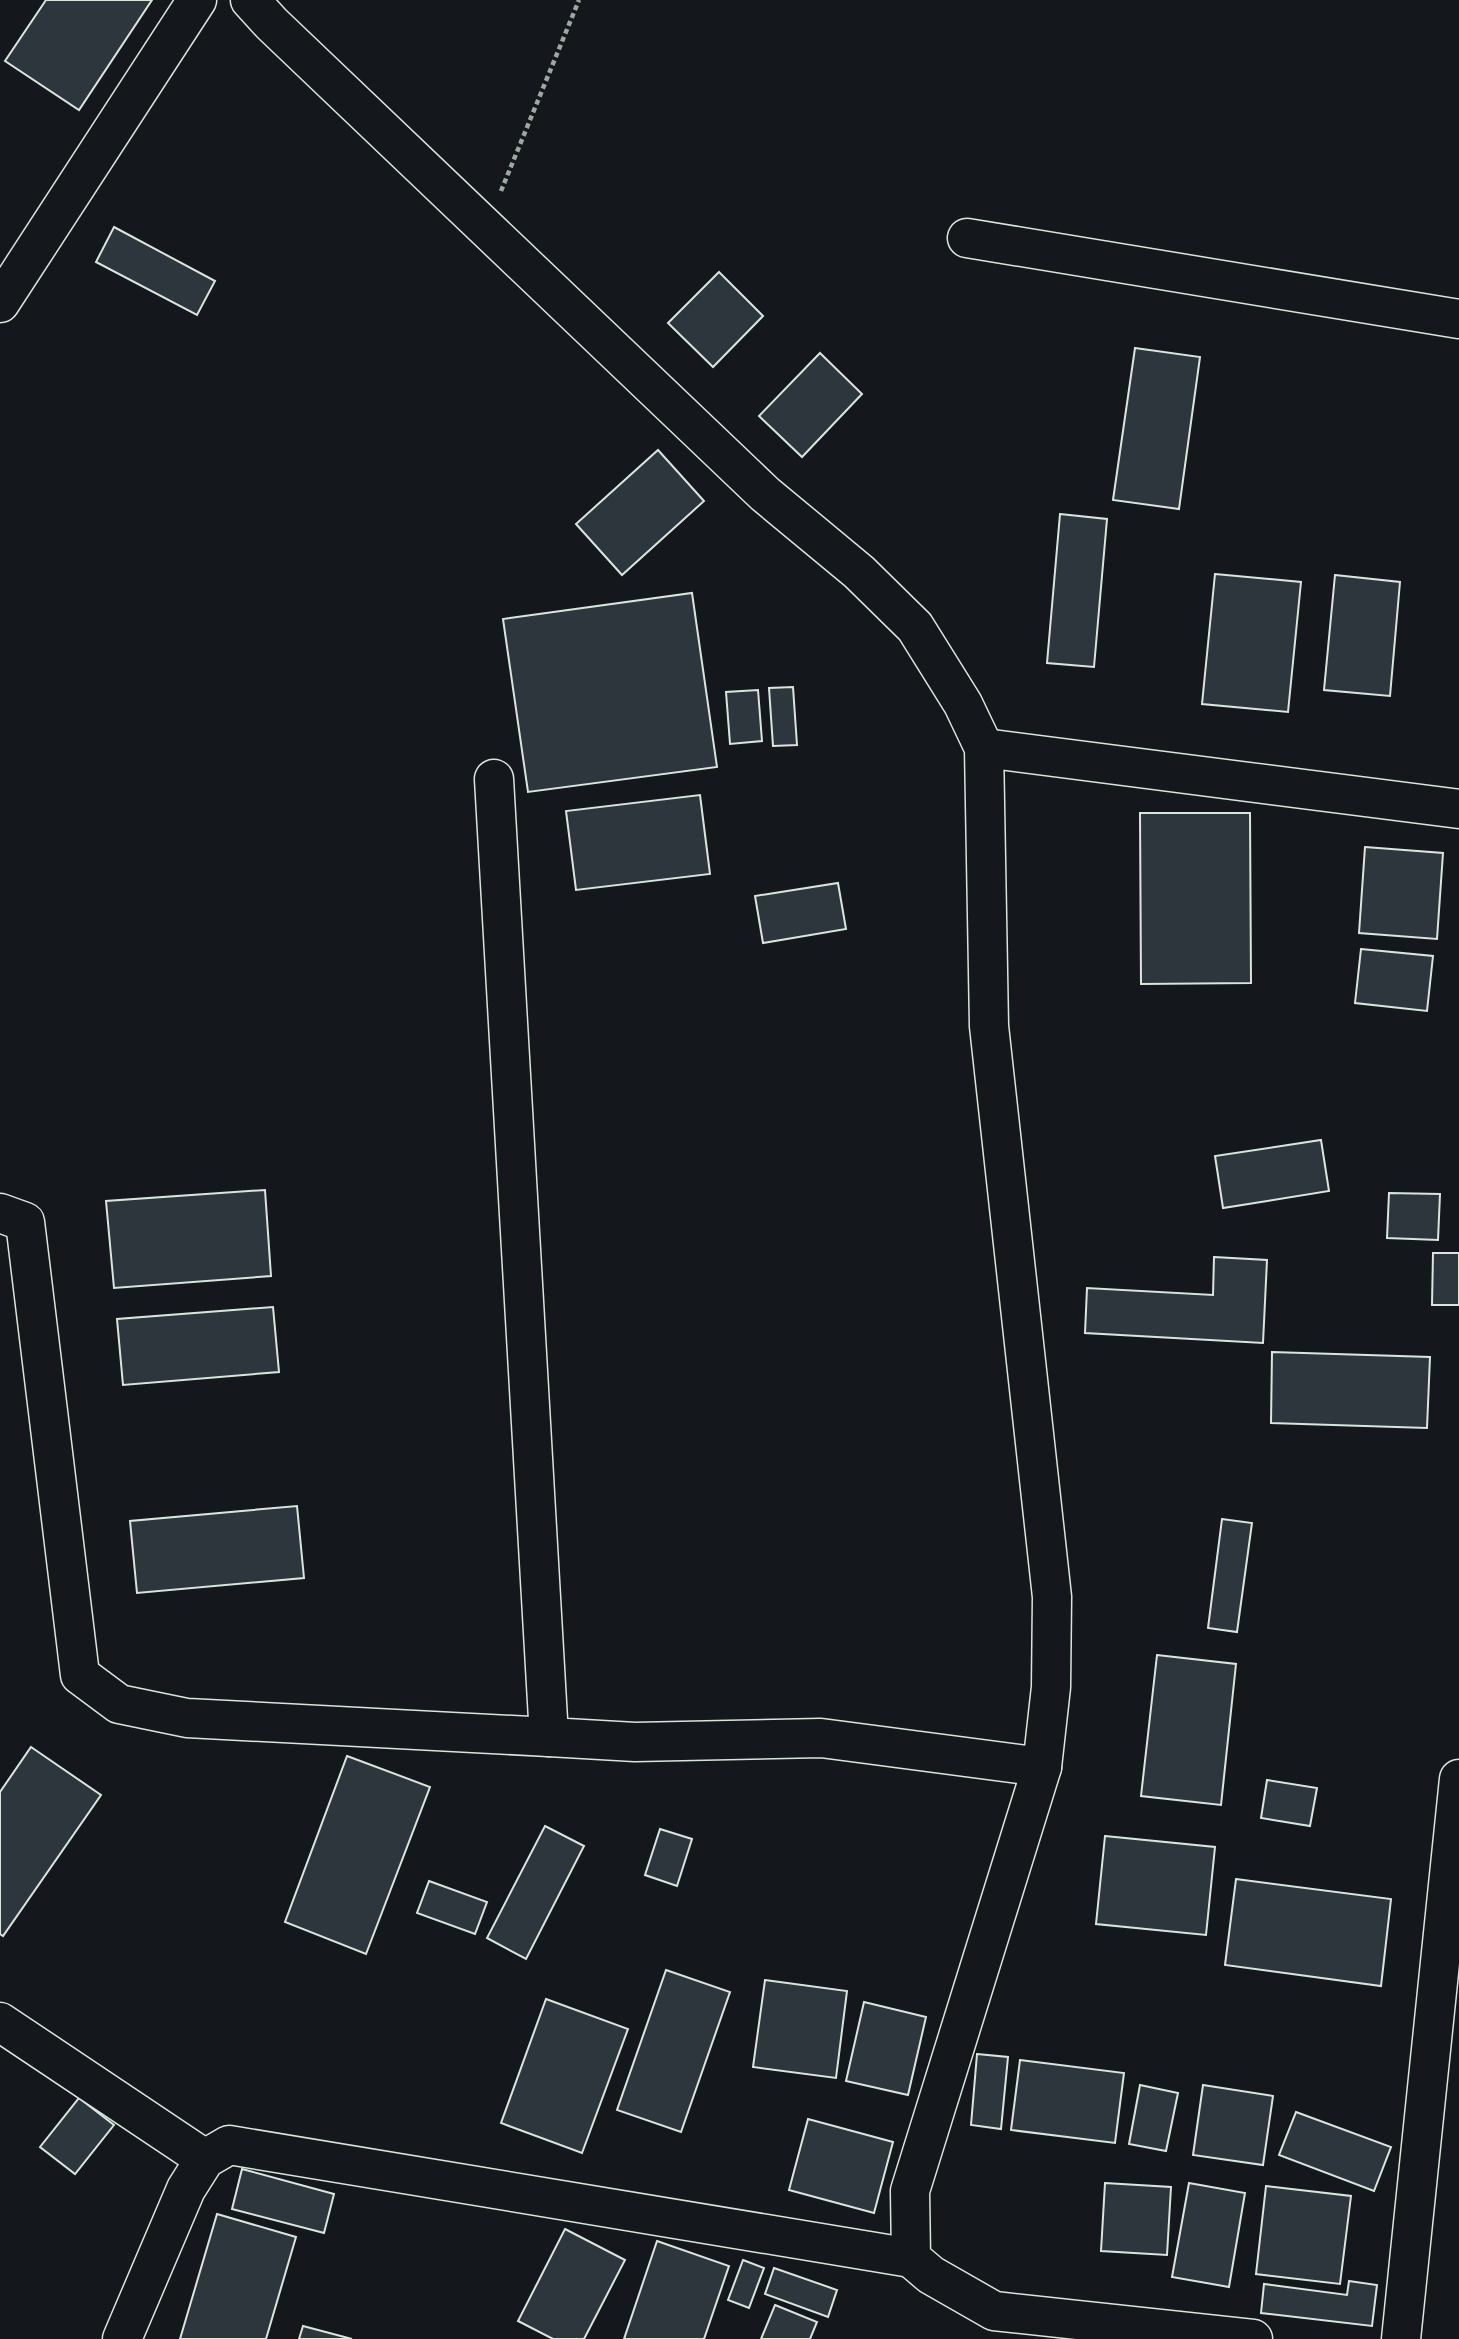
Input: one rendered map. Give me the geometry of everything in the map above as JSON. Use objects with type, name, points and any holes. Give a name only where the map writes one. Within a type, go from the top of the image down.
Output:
[{"type":"street","points":[[0,303],[197,0]]},
{"type":"street","points":[[250,0],[765,494],[859,572],[915,628],[963,704],[984,748],[989,1027],[1052,1597],[1051,1687],[1042,1767],[910,2191],[911,2258]]},
{"type":"street","points":[[967,238],[1459,318]]},
{"type":"street","points":[[984,748],[1459,809]]},
{"type":"street","points":[[494,779],[549,1737]]},
{"type":"street","points":[[0,1213],[25,1222],[79,1675],[119,1704],[187,1718],[635,1742],[821,1738],[1042,1767]]},
{"type":"street","points":[[1401,2339],[1459,1779]]},
{"type":"street","points":[[0,2022],[205,2159]]},
{"type":"street","points":[[122,2339],[186,2189],[205,2159],[229,2145],[911,2258],[931,2275],[994,2311],[1253,2339]]},
{"type":"path","points":[[486,228],[579,0]]},
{"type":"building","points":[[46,0],[152,0],[79,110],[5,61]]},
{"type":"building","points":[[114,227],[215,281],[197,315],[96,262]]},
{"type":"building","points":[[719,272],[763,316],[713,367],[668,323]]},
{"type":"building","points":[[1135,348],[1200,357],[1179,509],[1113,500]]},
{"type":"building","points":[[820,353],[862,394],[802,457],[759,416]]},
{"type":"building","points":[[658,450],[704,501],[622,575],[576,524]]},
{"type":"building","points":[[1060,514],[1107,519],[1094,667],[1047,663]]},
{"type":"building","points":[[1215,574],[1301,582],[1288,712],[1202,704]]},
{"type":"building","points":[[1335,575],[1400,582],[1390,696],[1324,690]]},
{"type":"building","points":[[692,593],[717,767],[528,792],[503,619]]},
{"type":"building","points":[[793,687],[797,745],[773,746],[769,688]]},
{"type":"building","points":[[758,690],[762,741],[730,744],[726,692]]},
{"type":"building","points":[[700,795],[710,874],[576,890],[566,811]]},
{"type":"building","points":[[1140,813],[1250,813],[1251,983],[1141,984]]},
{"type":"building","points":[[1365,847],[1443,853],[1437,939],[1359,933]]},
{"type":"building","points":[[838,883],[846,929],[763,943],[755,896]]},
{"type":"building","points":[[1361,949],[1433,956],[1427,1011],[1355,1003]]},
{"type":"building","points":[[1321,1140],[1329,1191],[1223,1208],[1215,1156]]},
{"type":"building","points":[[265,1190],[271,1276],[114,1288],[106,1201]]},
{"type":"building","points":[[1389,1193],[1440,1194],[1438,1240],[1387,1238]]},
{"type":"building","points":[[1433,1253],[1459,1253],[1459,1305],[1432,1305]]},
{"type":"building","points":[[1214,1257],[1267,1260],[1263,1343],[1085,1333],[1087,1288],[1213,1295]]},
{"type":"building","points":[[273,1307],[279,1372],[123,1385],[117,1319]]},
{"type":"building","points":[[1272,1352],[1430,1357],[1427,1428],[1271,1423]]},
{"type":"building","points":[[297,1506],[304,1578],[137,1593],[130,1521]]},
{"type":"building","points":[[1222,1519],[1252,1523],[1237,1632],[1208,1628]]},
{"type":"building","points":[[1157,1655],[1236,1664],[1221,1805],[1141,1796]]},
{"type":"building","points":[[31,1747],[101,1795],[3,1936],[0,1934],[0,1792]]},
{"type":"building","points":[[347,1756],[430,1787],[366,1954],[285,1922]]},
{"type":"building","points":[[1267,1780],[1317,1788],[1310,1826],[1261,1818]]},
{"type":"building","points":[[545,1826],[584,1846],[526,1959],[487,1938]]},
{"type":"building","points":[[660,1829],[692,1839],[677,1886],[645,1875]]},
{"type":"building","points":[[1105,1836],[1215,1847],[1206,1935],[1096,1924]]},
{"type":"building","points":[[1236,1879],[1391,1899],[1381,1986],[1225,1965]]},
{"type":"building","points":[[429,1881],[487,1902],[475,1934],[417,1913]]},
{"type":"building","points":[[666,1970],[730,1992],[681,2132],[617,2110]]},
{"type":"building","points":[[765,1980],[847,1991],[836,2078],[753,2067]]},
{"type":"building","points":[[546,1999],[628,2029],[582,2153],[501,2123]]},
{"type":"building","points":[[864,2002],[926,2017],[908,2095],[846,2081]]},
{"type":"building","points":[[977,2054],[1008,2057],[1001,2129],[971,2125]]},
{"type":"building","points":[[1020,2060],[1124,2073],[1115,2143],[1011,2130]]},
{"type":"building","points":[[1140,2085],[1178,2093],[1166,2151],[1129,2144]]},
{"type":"building","points":[[1203,2085],[1273,2096],[1263,2165],[1193,2155]]},
{"type":"building","points":[[79,2098],[114,2125],[75,2174],[40,2147]]},
{"type":"building","points":[[1296,2112],[1391,2147],[1374,2191],[1279,2155]]},
{"type":"building","points":[[808,2119],[893,2142],[874,2213],[789,2190]]},
{"type":"building","points":[[242,2169],[334,2194],[324,2233],[232,2209]]},
{"type":"building","points":[[1105,2183],[1171,2187],[1167,2255],[1101,2251]]},
{"type":"building","points":[[1189,2183],[1245,2193],[1229,2287],[1172,2277]]},
{"type":"building","points":[[1266,2186],[1351,2196],[1340,2284],[1256,2274]]},
{"type":"building","points":[[217,2214],[296,2237],[266,2339],[180,2339]]},
{"type":"building","points":[[565,2229],[625,2260],[584,2339],[553,2339],[518,2321]]},
{"type":"building","points":[[657,2241],[729,2266],[704,2339],[624,2339]]},
{"type":"building","points":[[743,2260],[764,2268],[749,2308],[728,2300]]},
{"type":"building","points":[[774,2268],[837,2290],[828,2317],[765,2294]]},
{"type":"building","points":[[1349,2281],[1377,2285],[1372,2326],[1261,2313],[1264,2284],[1347,2295]]},
{"type":"building","points":[[775,2305],[817,2322],[810,2339],[761,2339]]},
{"type":"building","points":[[303,2326],[352,2339],[299,2339]]}]
